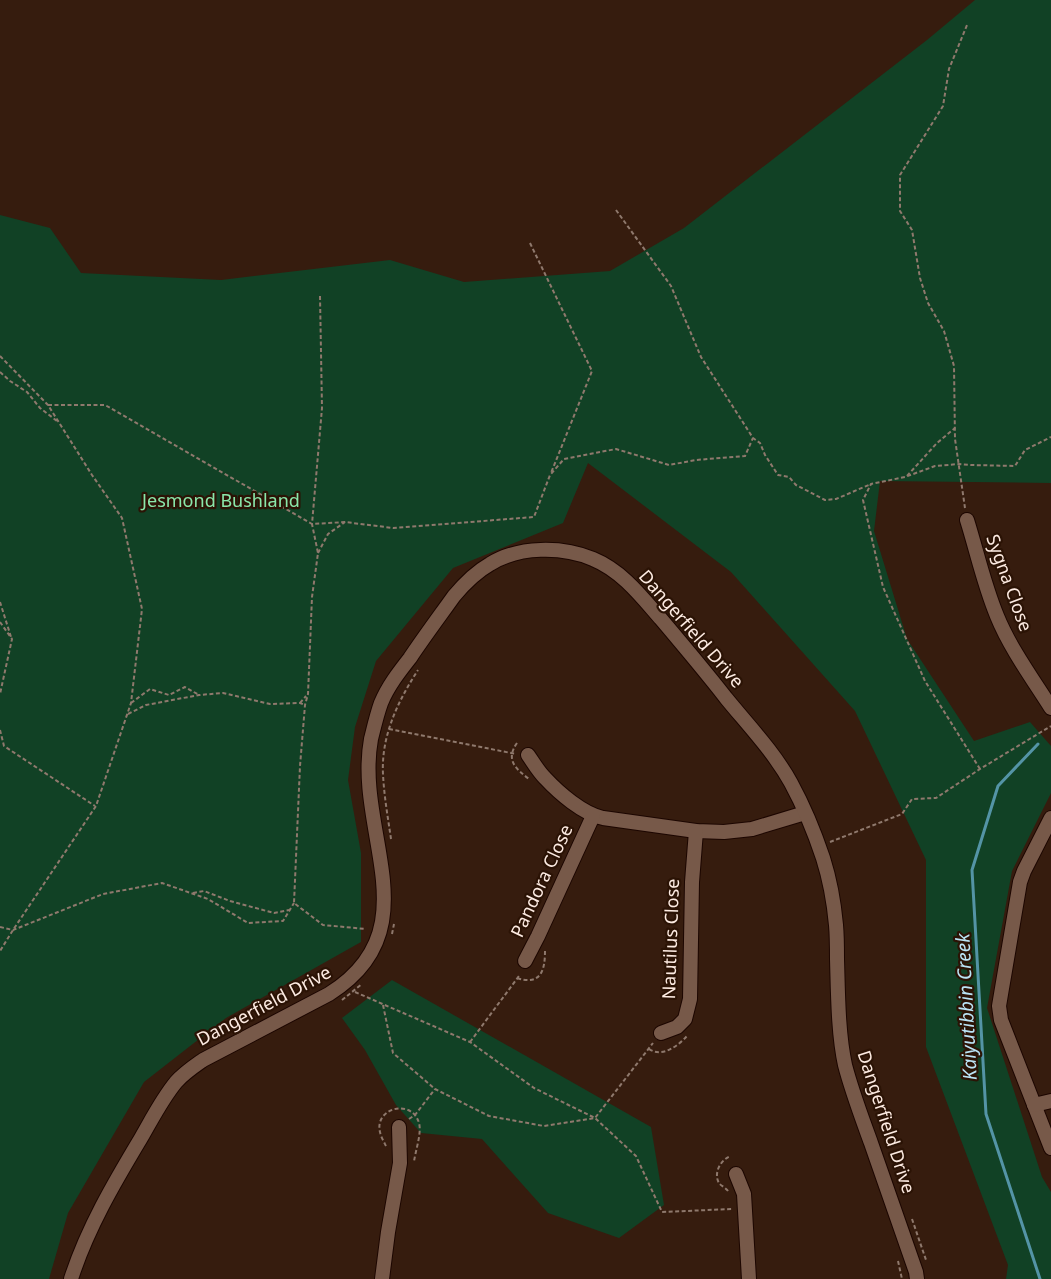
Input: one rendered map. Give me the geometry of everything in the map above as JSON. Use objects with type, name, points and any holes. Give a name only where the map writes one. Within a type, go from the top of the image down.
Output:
[{"type":"street","name":"Sygna Close","points":[[967,520],[997,616],[1010,643],[1051,708]]},
{"type":"street","name":"Dangerfield Drive","points":[[71,1279],[90,1230],[115,1181],[166,1096],[187,1071],[203,1060],[344,985],[365,963],[374,950],[381,931],[385,899],[369,778],[371,741],[382,703],[391,684],[464,584],[492,562],[511,555],[538,550],[566,552],[592,559],[604,564],[625,579],[686,649],[770,752],[790,782],[805,813],[822,857],[831,889],[836,926],[840,1019],[845,1064],[917,1279]]},
{"type":"street","points":[[528,755],[544,777],[568,799],[593,816],[696,831],[724,832],[752,829],[805,813]]},
{"type":"street","name":"Pandora Close","points":[[525,961],[593,816]]},
{"type":"street","points":[[1051,818],[1020,882],[999,1006],[1001,1020],[1051,1148]]},
{"type":"street","name":"Nautilus Close","points":[[661,1033],[677,1027],[685,1019],[690,999],[692,882],[696,831]]},
{"type":"street","points":[[1034,1105],[1051,1101]]},
{"type":"street","points":[[382,1279],[400,1163],[400,1127]]},
{"type":"street","points":[[736,1174],[744,1194],[749,1279]]},
{"type":"path","points":[[966,25],[948,69],[943,106],[900,174],[900,210],[912,230],[920,278],[928,304],[944,331],[954,366],[955,428],[967,520]]},
{"type":"path","points":[[616,210],[671,286],[701,357],[753,438],[760,443],[765,455],[778,475],[789,477],[796,485],[825,500],[836,499],[871,484],[905,478],[935,466],[959,464],[1015,466],[1025,450],[1051,437]]},
{"type":"path","points":[[48,405],[105,405],[312,524],[345,522],[393,528],[534,516],[592,371],[530,243]]},
{"type":"path","points":[[0,927],[13,930],[103,894],[162,883],[208,899],[248,923],[283,921],[294,903],[300,766],[305,705],[308,694],[312,597],[318,553],[312,524],[322,408],[320,296]]},
{"type":"path","points":[[0,356],[48,405],[92,475],[122,518],[142,609],[131,703],[96,806],[0,951]]},
{"type":"path","points":[[0,372],[27,392],[40,408],[59,422]]},
{"type":"path","points":[[905,478],[937,443],[955,428]]},
{"type":"path","points":[[550,475],[564,459],[616,449],[669,465],[696,460],[744,456],[753,438]]},
{"type":"path","points":[[871,484],[863,500],[883,586],[925,681],[980,769]]},
{"type":"path","points":[[318,553],[328,534],[345,522]]},
{"type":"path","points":[[0,602],[12,639],[0,694]]},
{"type":"path","points":[[0,622],[12,639]]},
{"type":"path","points":[[422,664],[406,687],[395,710],[389,729],[510,754]]},
{"type":"path","points":[[131,703],[150,689],[169,695],[185,687],[199,695]]},
{"type":"path","points":[[128,714],[146,705],[199,695],[222,693],[270,704],[300,703],[305,705]]},
{"type":"path","points":[[300,703],[308,694]]},
{"type":"path","points":[[818,847],[902,814],[912,799],[936,798],[1051,726]]},
{"type":"path","points":[[0,730],[4,746],[96,806]]},
{"type":"path","points":[[192,893],[204,891],[230,901],[274,913],[289,910]]},
{"type":"path","points":[[294,903],[323,925],[381,931]]},
{"type":"path","points":[[470,1042],[519,976]]},
{"type":"path","points":[[344,985],[470,1042],[534,1088],[595,1118],[636,1156],[662,1212],[734,1209],[733,1204]]},
{"type":"path","points":[[383,1004],[393,1053],[435,1089],[489,1116],[544,1126],[595,1118],[661,1033]]},
{"type":"path","points":[[649,1049],[656,1052],[670,1050],[686,1037],[691,1030]]},
{"type":"path","points":[[400,1127],[415,1115],[435,1089]]},
{"type":"path","points":[[729,1191],[719,1183],[718,1176],[719,1166],[723,1160],[731,1156]]},
{"type":"path","points":[[910,1216],[920,1239],[928,1266]]},
{"type":"path","points":[[898,1261],[902,1279]]},
{"type":"green space","name":"Jesmond Bushland","points":[[975,0],[1051,0],[1051,483],[880,481],[874,531],[907,639],[974,741],[1030,722],[1051,746],[1051,793],[1012,871],[987,1008],[1042,1177],[1051,1192],[1051,1279],[1006,1279],[1008,1265],[926,1047],[926,860],[855,711],[731,572],[588,463],[563,523],[453,568],[376,661],[355,727],[348,780],[361,853],[361,942],[226,1018],[144,1082],[68,1213],[49,1279],[0,1279],[0,215],[50,228],[81,273],[221,280],[390,260],[464,282],[610,271],[684,228],[927,40]]},
{"type":"green space","points":[[392,980],[651,1127],[664,1205],[619,1238],[548,1213],[482,1139],[421,1133],[396,1105],[365,1050],[342,1018]]},
{"type":"waterway","name":"Kaiyutibbin Creek","points":[[1038,744],[998,786],[972,870],[986,1114],[1040,1279]]}]
